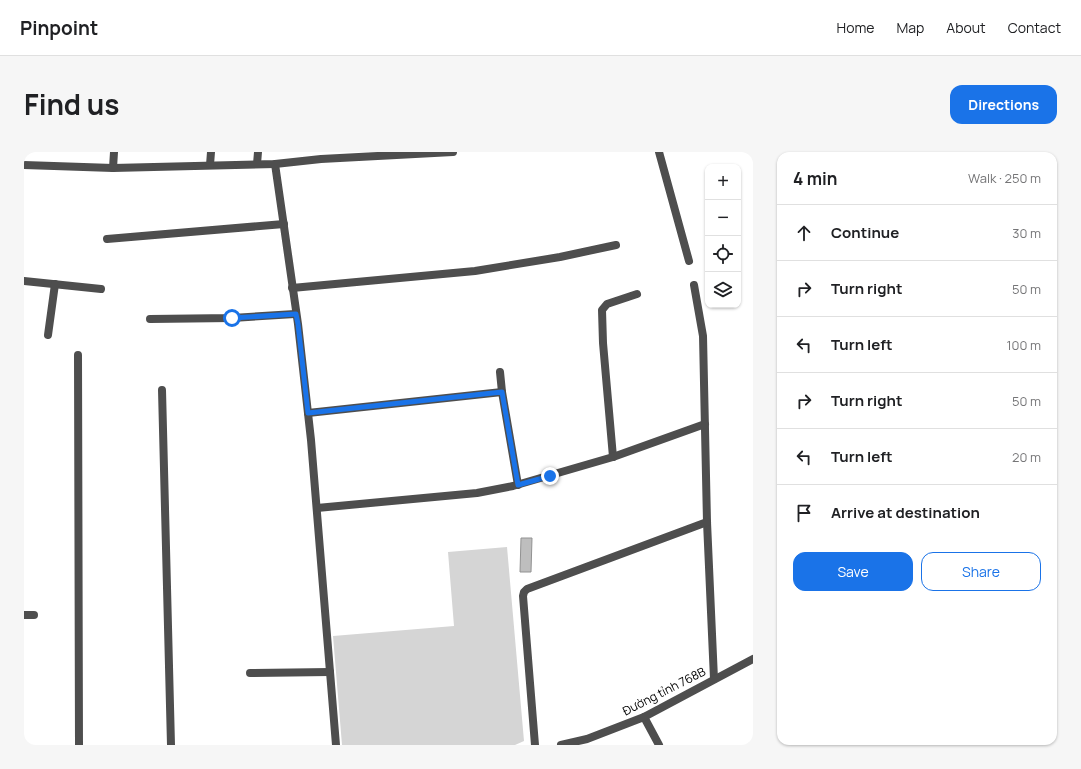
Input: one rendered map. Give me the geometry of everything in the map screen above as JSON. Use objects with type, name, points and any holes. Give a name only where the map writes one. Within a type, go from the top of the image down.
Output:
[{"type":"street","points":[[113,168],[114,152]]},
{"type":"street","points":[[210,165],[211,152]]},
{"type":"street","points":[[257,164],[258,152]]},
{"type":"street","points":[[24,165],[113,168],[275,164],[322,155],[453,152]]},
{"type":"street","points":[[659,152],[689,261]]},
{"type":"street","points":[[275,164],[298,324],[308,413],[336,745]]},
{"type":"street","points":[[107,239],[284,224]]},
{"type":"street","points":[[292,288],[475,271],[560,257],[616,245]]},
{"type":"street","points":[[24,280],[101,289]]},
{"type":"street","points":[[48,335],[55,284]]},
{"type":"street","points":[[694,285],[703,336],[707,522],[714,679]]},
{"type":"street","points":[[613,458],[603,343],[602,310],[607,304],[637,294]]},
{"type":"street","points":[[150,319],[232,318],[296,314]]},
{"type":"street","points":[[78,355],[79,745]]},
{"type":"street","points":[[500,372],[518,485]]},
{"type":"street","points":[[162,390],[171,745]]},
{"type":"street","points":[[308,413],[502,392]]},
{"type":"street","points":[[317,508],[477,493],[518,485],[613,458],[705,424]]},
{"type":"street","points":[[535,745],[523,596],[524,592],[527,589],[707,522]]},
{"type":"street","points":[[24,615],[34,615]]},
{"type":"street","name":"Đường tỉnh 768B","points":[[561,745],[587,739],[644,717],[714,679],[753,660]]},
{"type":"street","points":[[250,673],[330,672]]},
{"type":"street","points":[[644,717],[659,745]]},
{"type":"shaded area","points":[[507,547],[524,741],[515,745],[342,745],[333,636],[454,626],[448,552]]},
{"type":"building","points":[[521,538],[532,538],[531,572],[520,572]]},
{"type":"route","points":[[232,318],[296,314],[308,413],[502,392],[518,485],[550,476]]}]
